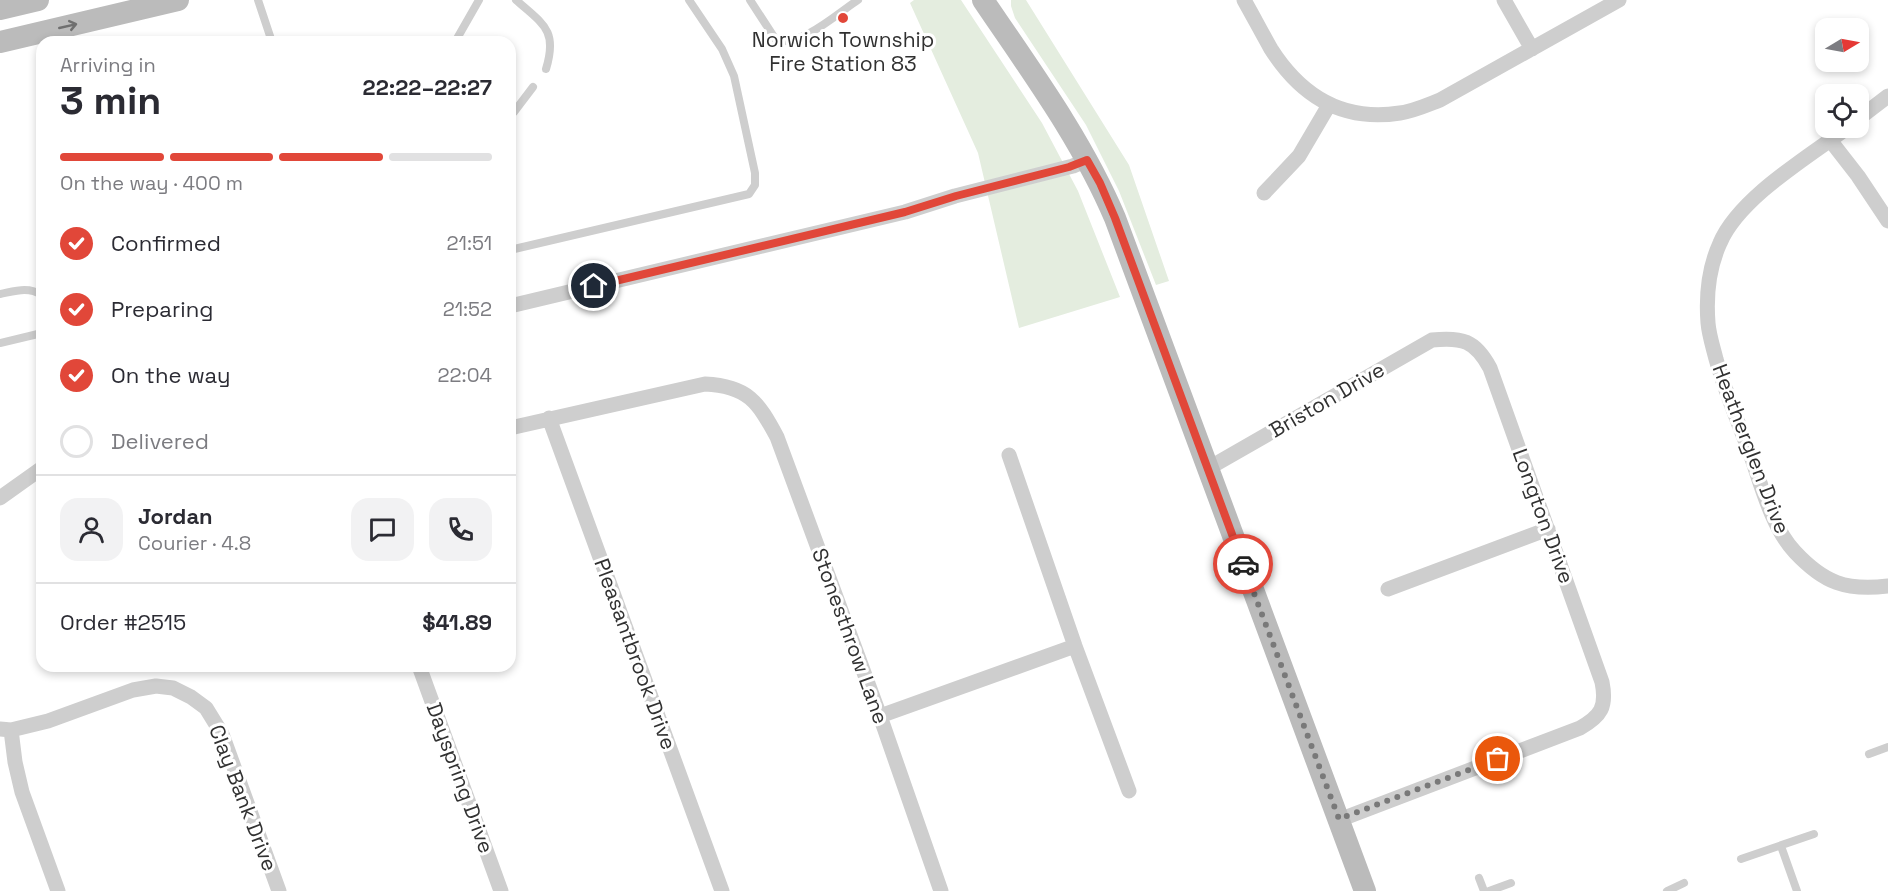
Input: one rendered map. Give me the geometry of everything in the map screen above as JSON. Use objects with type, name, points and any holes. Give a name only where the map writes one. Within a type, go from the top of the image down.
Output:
[{"type":"main road","points":[[0,42],[178,0]]},
{"type":"main road","points":[[983,0],[1063,119],[1100,183],[1365,891]]},
{"type":"street","points":[[1244,0],[1272,50],[1290,74],[1329,105],[1365,114],[1400,113],[1440,100],[1619,0]]},
{"type":"street","points":[[1504,0],[1532,49]]},
{"type":"street","points":[[1869,111],[1888,96]]},
{"type":"street","points":[[1263,193],[1299,156],[1329,105]]},
{"type":"street","name":"Heatherglen Drive","points":[[1833,138],[1738,212],[1721,240],[1713,265],[1708,295],[1708,325],[1723,383],[1784,540],[1802,560],[1822,576],[1837,584],[1852,587],[1888,586]]},
{"type":"street","points":[[1830,140],[1858,176],[1888,221]]},
{"type":"street","points":[[516,305],[905,212],[1087,160]]},
{"type":"street","name":"Briston Drive","points":[[1208,469],[1432,340],[1449,338]]},
{"type":"street","name":"Longton Drive","points":[[1339,819],[1580,728],[1598,715],[1603,707],[1602,682],[1486,360],[1482,353],[1468,343],[1449,338]]},
{"type":"street","name":"Stonesthrow Lane","points":[[549,418],[698,385],[717,384],[741,392],[760,407],[777,437],[880,716],[941,891]]},
{"type":"street","points":[[516,426],[549,418]]},
{"type":"street","name":"Pleasantbrook Drive","points":[[549,418],[722,891]]},
{"type":"street","points":[[1009,455],[1075,646],[1129,790]]},
{"type":"street","points":[[0,498],[36,472]]},
{"type":"street","points":[[1388,589],[1548,529]]},
{"type":"street","points":[[880,716],[1075,646]]},
{"type":"street","name":"Dayspring Drive","points":[[421,672],[501,891]]},
{"type":"street","name":"Clay Bank Drive","points":[[5,730],[48,721],[133,690],[156,686],[173,688],[191,697],[206,708],[222,734],[279,891]]},
{"type":"street","points":[[5,730],[22,792],[58,891]]},
{"type":"lane","points":[[258,0],[270,36]]},
{"type":"lane","points":[[458,36],[478,0]]},
{"type":"lane","points":[[516,0],[548,32],[551,52],[546,69]]},
{"type":"lane","points":[[516,249],[749,194],[754,185],[755,173],[734,76],[722,49],[689,0]]},
{"type":"lane","points":[[750,0],[776,40],[780,42],[802,37],[858,0]]},
{"type":"lane","points":[[516,110],[533,87]]},
{"type":"lane","points":[[0,294],[25,289],[36,293]]},
{"type":"lane","points":[[0,343],[36,334]]},
{"type":"lane","points":[[1869,754],[1888,747]]},
{"type":"lane","points":[[1741,859],[1814,834]]},
{"type":"lane","points":[[1781,846],[1797,891]]},
{"type":"lane","points":[[1479,878],[1484,891]]},
{"type":"lane","points":[[1489,891],[1511,882]]},
{"type":"lane","points":[[1667,891],[1684,883]]},
{"type":"shaded area","points":[[914,0],[961,0],[1042,123],[1078,191],[1120,297],[1019,328],[978,153],[910,3]]},
{"type":"shaded area","points":[[1011,0],[1026,0],[1129,165],[1169,281],[1156,285],[1119,191],[1086,125],[1015,18]]},
{"type":"way so far","points":[[1243,564],[1339,819],[1498,759]]},
{"type":"place","name":"Norwich Township Fire Station 83","points":[[843,18]]},
{"type":"route","points":[[594,286],[905,212],[956,196],[1073,166],[1087,160],[1115,218],[1243,564]]}]
